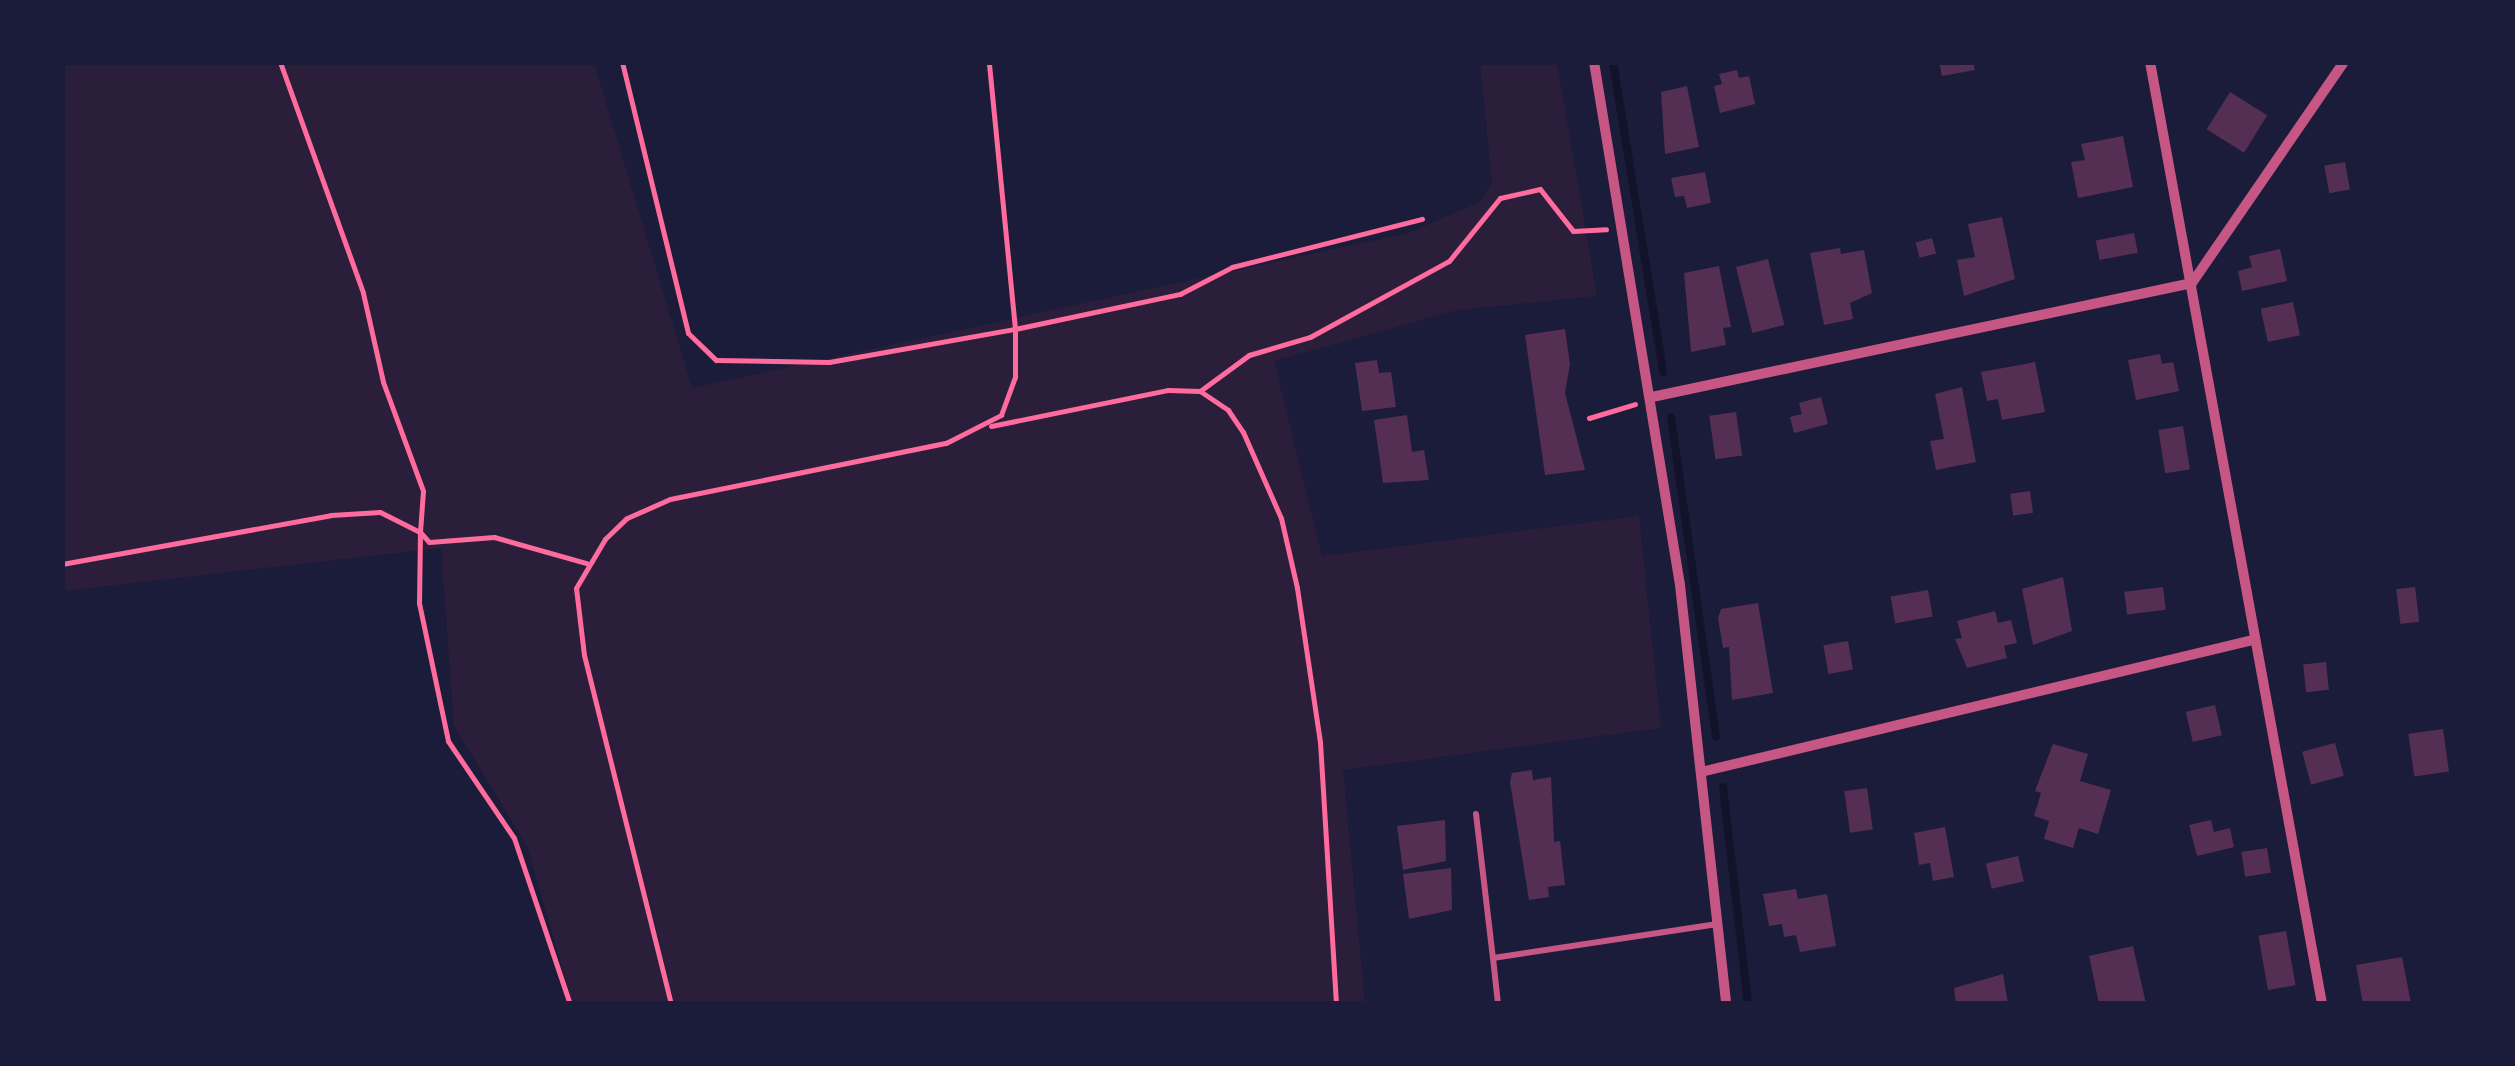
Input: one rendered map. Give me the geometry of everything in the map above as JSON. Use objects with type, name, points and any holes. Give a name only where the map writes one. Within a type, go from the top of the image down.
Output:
[{"type":"street","points":[[1594,62],[1619,228],[1652,399],[1701,772],[1726,1004]]},
{"type":"street","points":[[2150,62],[2320,1003]]},
{"type":"street","points":[[1652,399],[2192,282],[2344,62]]},
{"type":"street","points":[[1701,772],[2253,640]]},
{"type":"lane","points":[[1476,814],[1498,1004]]},
{"type":"lane","points":[[1493,958],[1719,924]]},
{"type":"path","points":[[280,62],[363,293],[383,382],[423,492],[419,603],[448,741],[514,838],[570,1004]]},
{"type":"path","points":[[622,62],[688,333],[716,360],[828,362],[1015,328],[1180,294],[1232,267],[1422,219]]},
{"type":"path","points":[[988,426],[1001,415],[1015,378],[1015,328],[989,62]]},
{"type":"path","points":[[1200,391],[1249,356],[1310,336],[1450,261],[1500,198],[1540,189],[1573,230],[1619,228]]},
{"type":"path","points":[[671,1004],[584,655],[576,588],[586,563],[627,518],[670,498],[946,443],[988,426],[1168,390],[1200,391],[1228,410],[1243,432],[1281,518],[1298,588],[1320,742],[1336,1004]]},
{"type":"path","points":[[1589,418],[1652,399]]},
{"type":"path","points":[[62,564],[331,515],[380,512],[420,532],[429,542],[494,537],[586,563]]},
{"type":"shaded area","points":[[62,63],[594,63],[692,388],[1408,233],[1480,202],[1492,182],[1480,63],[1557,63],[1597,296],[1458,310],[1274,361],[1322,556],[1639,516],[1661,728],[1343,770],[1365,1003],[572,1003],[528,848],[454,726],[441,548],[63,591]]},
{"type":"building","points":[[1939,62],[1973,62],[1975,70],[1942,76]]},
{"type":"building","points":[[1737,70],[1739,78],[1749,76],[1755,104],[1720,113],[1714,86],[1722,84],[1719,74]]},
{"type":"building","points":[[1687,86],[1699,147],[1665,154],[1661,92]]},
{"type":"building","points":[[2230,92],[2267,115],[2244,153],[2207,129]]},
{"type":"building","points":[[2123,136],[2133,187],[2078,198],[2071,162],[2085,160],[2081,144]]},
{"type":"building","points":[[2345,162],[2350,190],[2329,193],[2324,166]]},
{"type":"building","points":[[1705,172],[1711,203],[1687,208],[1684,196],[1675,197],[1671,178]]},
{"type":"building","points":[[2002,217],[2015,279],[1964,296],[1957,260],[1975,257],[1968,224]]},
{"type":"building","points":[[2134,233],[2138,253],[2100,260],[2096,240]]},
{"type":"building","points":[[1932,238],[1936,253],[1920,258],[1916,242]]},
{"type":"building","points":[[1840,248],[1841,254],[1864,250],[1872,293],[1850,303],[1853,319],[1824,325],[1810,253]]},
{"type":"building","points":[[2280,249],[2287,281],[2242,291],[2238,271],[2252,267],[2249,256]]},
{"type":"building","points":[[1768,259],[1784,325],[1752,333],[1736,267]]},
{"type":"building","points":[[1719,266],[1731,327],[1723,328],[1726,345],[1691,352],[1684,273]]},
{"type":"building","points":[[2293,302],[2300,335],[2268,342],[2261,309]]},
{"type":"building","points":[[1565,329],[1570,364],[1565,393],[1585,470],[1545,475],[1525,335]]},
{"type":"building","points":[[2160,354],[2162,364],[2173,362],[2179,391],[2136,400],[2128,360]]},
{"type":"building","points":[[1377,360],[1379,373],[1391,372],[1396,407],[1362,411],[1355,363]]},
{"type":"building","points":[[2035,362],[2045,412],[2002,420],[1998,399],[1987,401],[1981,372]]},
{"type":"building","points":[[1962,387],[1976,462],[1936,470],[1930,441],[1944,439],[1935,394]]},
{"type":"building","points":[[1821,397],[1828,424],[1794,433],[1790,417],[1802,414],[1799,403]]},
{"type":"building","points":[[1736,412],[1742,456],[1715,459],[1709,416]]},
{"type":"building","points":[[1407,415],[1412,452],[1424,450],[1429,480],[1383,483],[1374,420]]},
{"type":"building","points":[[2183,426],[2190,469],[2165,473],[2158,430]]},
{"type":"building","points":[[2030,491],[2033,513],[2013,516],[2010,494]]},
{"type":"building","points":[[2063,577],[2072,631],[2033,645],[2022,589]]},
{"type":"building","points":[[2163,587],[2166,610],[2127,615],[2124,592]]},
{"type":"building","points":[[2415,587],[2419,622],[2400,624],[2396,589]]},
{"type":"building","points":[[1928,590],[1933,617],[1895,623],[1891,597]]},
{"type":"building","points":[[1758,603],[1773,693],[1732,700],[1729,647],[1723,648],[1718,618],[1721,609]]},
{"type":"building","points":[[1995,611],[1998,623],[2011,620],[2017,643],[2004,646],[2007,658],[1967,668],[1955,639],[1962,638],[1957,621]]},
{"type":"building","points":[[1848,641],[1853,670],[1828,674],[1823,645]]},
{"type":"building","points":[[2326,662],[2329,690],[2306,692],[2303,664]]},
{"type":"building","points":[[2215,705],[2222,735],[2193,742],[2186,712]]},
{"type":"building","points":[[2443,729],[2449,772],[2414,776],[2408,734]]},
{"type":"building","points":[[2335,743],[2344,776],[2311,785],[2302,752]]},
{"type":"building","points":[[2053,744],[2088,754],[2080,781],[2111,790],[2098,834],[2079,828],[2073,848],[2044,839],[2049,821],[2034,816],[2041,793],[2035,791]]},
{"type":"building","points":[[1532,770],[1533,780],[1551,777],[1554,842],[1560,841],[1565,885],[1548,887],[1549,897],[1529,900],[1510,782],[1512,773]]},
{"type":"building","points":[[1867,788],[1873,830],[1850,833],[1844,791]]},
{"type":"building","points":[[1445,820],[1446,861],[1403,870],[1397,826]]},
{"type":"building","points":[[2211,820],[2214,832],[2230,828],[2234,847],[2197,856],[2189,825]]},
{"type":"building","points":[[1945,827],[1954,877],[1933,881],[1930,863],[1919,865],[1914,833]]},
{"type":"building","points":[[2267,848],[2271,873],[2245,877],[2241,852]]},
{"type":"building","points":[[2018,856],[2024,881],[1992,889],[1986,863]]},
{"type":"building","points":[[1451,868],[1452,910],[1409,919],[1403,874]]},
{"type":"building","points":[[1796,889],[1798,899],[1827,894],[1836,946],[1800,952],[1796,935],[1784,937],[1782,924],[1769,926],[1763,894]]},
{"type":"building","points":[[2286,931],[2296,985],[2268,990],[2258,936]]},
{"type":"building","points":[[2133,946],[2146,1004],[2099,1004],[2089,956]]},
{"type":"building","points":[[2402,957],[2411,1003],[2363,1004],[2356,965]]},
{"type":"building","points":[[2003,974],[2008,1004],[1956,1004],[1954,988]]},
{"type":"waterway","points":[[1613,62],[1663,372]]},
{"type":"waterway","points":[[1671,417],[1716,737]]},
{"type":"waterway","points":[[1723,787],[1748,1004]]}]
